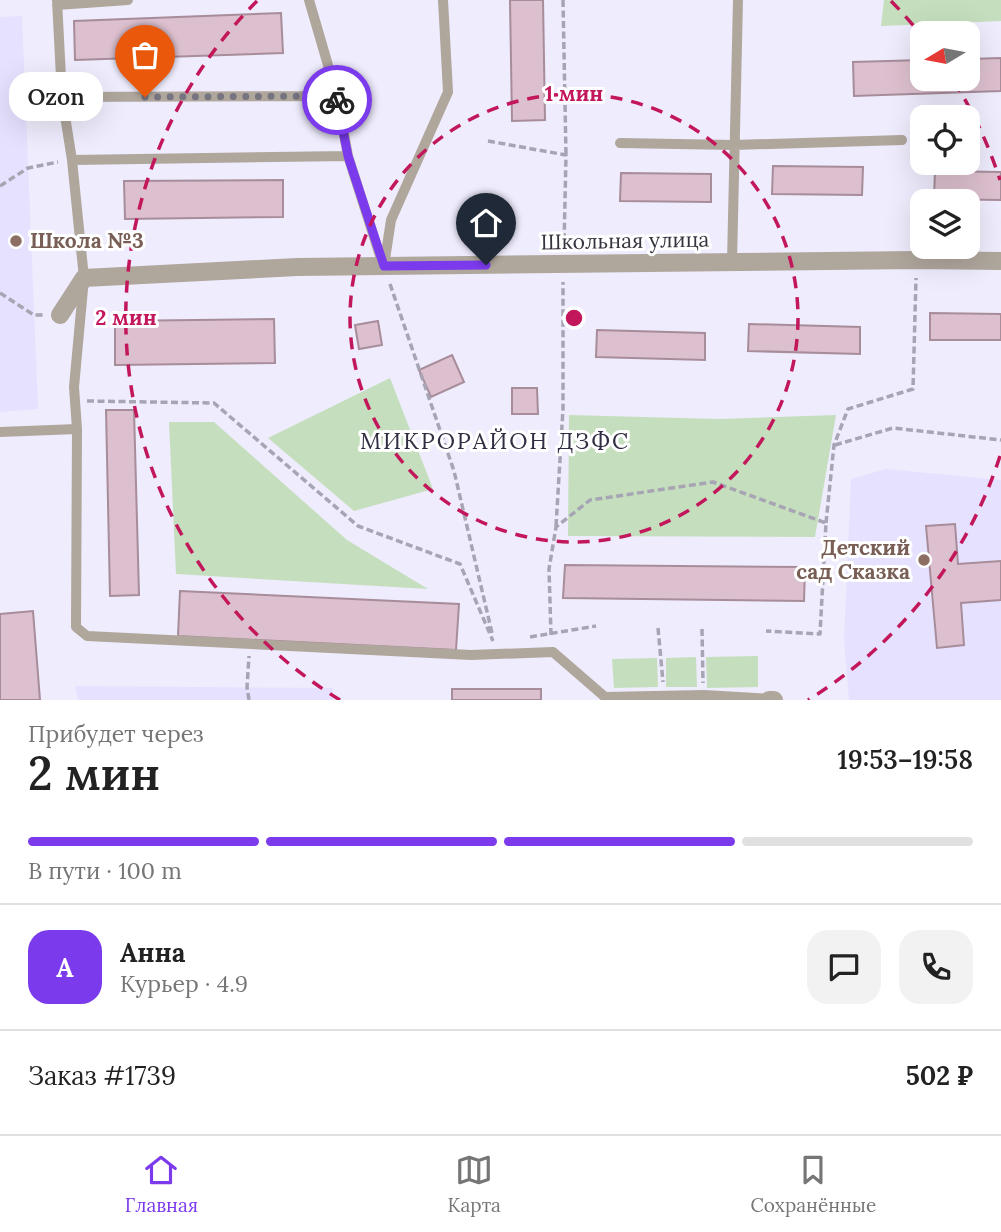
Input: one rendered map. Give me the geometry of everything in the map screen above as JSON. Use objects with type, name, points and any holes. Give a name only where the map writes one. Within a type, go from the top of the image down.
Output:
[{"type":"street","name":"Школьная улица","points":[[84,278],[297,267],[1001,261]]},
{"type":"street","points":[[60,315],[84,278]]},
{"type":"lane","points":[[128,0],[57,2],[62,97],[72,160],[84,278],[74,387],[77,429],[76,627],[87,636],[471,654],[553,652],[605,698],[704,695],[772,700]]},
{"type":"lane","points":[[309,0],[337,96],[348,156],[384,266]]},
{"type":"lane","points":[[384,266],[391,220],[448,92],[443,0]]},
{"type":"lane","points":[[732,262],[738,0]]},
{"type":"lane","points":[[62,97],[337,96]]},
{"type":"lane","points":[[620,143],[734,145],[902,140]]},
{"type":"lane","points":[[72,160],[348,156]]},
{"type":"lane","points":[[0,432],[77,429]]},
{"type":"path","points":[[553,652],[550,569],[556,527],[563,410],[566,155],[564,0]]},
{"type":"path","points":[[488,141],[566,155]]},
{"type":"path","points":[[0,186],[28,168],[72,160]]},
{"type":"path","points":[[766,631],[820,635],[826,523],[834,445],[848,410],[913,389],[916,260]]},
{"type":"path","points":[[75,401],[214,402],[358,526],[460,564],[494,644],[454,471],[384,266]]},
{"type":"path","points":[[0,293],[34,315],[60,315]]},
{"type":"path","points":[[834,445],[893,428],[1001,440]]},
{"type":"path","points":[[556,527],[590,500],[712,482],[826,523]]},
{"type":"path","points":[[528,638],[596,626]]},
{"type":"path","points":[[658,628],[664,696]]},
{"type":"path","points":[[702,629],[704,695]]},
{"type":"path","points":[[249,700],[247,687],[250,644]]},
{"type":"shaded area","name":"Школа №3","points":[[22,16],[38,409],[0,412],[0,17]]},
{"type":"shaded area","name":"Детский сад Сказка","points":[[886,469],[1001,480],[1001,700],[849,700],[844,640],[851,479]]},
{"type":"shaded area","points":[[75,686],[333,688],[333,700],[78,700]]},
{"type":"green space","points":[[884,0],[1001,0],[1001,21],[910,21],[910,25],[881,26]]},
{"type":"green space","points":[[390,378],[433,489],[354,511],[268,438]]},
{"type":"green space","points":[[569,415],[719,419],[836,415],[815,537],[568,536]]},
{"type":"green space","points":[[169,422],[214,422],[347,540],[428,589],[176,574]]},
{"type":"green space","points":[[758,656],[758,687],[707,688],[706,657]]},
{"type":"green space","points":[[696,657],[697,687],[666,687],[666,658]]},
{"type":"green space","points":[[657,658],[658,687],[614,688],[612,659]]},
{"type":"building","points":[[510,0],[543,0],[545,120],[512,121]]},
{"type":"building","points":[[281,13],[283,53],[75,60],[74,21]]},
{"type":"building","points":[[1001,58],[1001,91],[854,96],[853,62],[910,60],[910,91],[980,91],[980,59]]},
{"type":"building","points":[[773,166],[863,167],[862,195],[772,194]]},
{"type":"building","points":[[1001,172],[1001,200],[980,200],[980,189],[934,189],[935,175]]},
{"type":"building","points":[[621,173],[711,174],[711,202],[620,201]]},
{"type":"building","points":[[283,180],[283,217],[125,219],[124,181]]},
{"type":"building","points":[[930,313],[1001,314],[1001,340],[930,340]]},
{"type":"building","points":[[274,319],[275,363],[115,365],[115,321]]},
{"type":"building","points":[[378,321],[382,345],[359,349],[355,325]]},
{"type":"building","points":[[749,324],[860,327],[860,354],[748,351]]},
{"type":"building","points":[[597,330],[705,333],[705,360],[596,357]]},
{"type":"building","points":[[452,355],[464,382],[431,397],[419,370]]},
{"type":"building","points":[[512,388],[537,388],[538,414],[512,414]]},
{"type":"building","points":[[106,410],[134,410],[139,595],[110,596]]},
{"type":"building","points":[[955,524],[958,564],[1001,561],[1001,600],[961,603],[964,645],[937,648],[926,526]]},
{"type":"building","points":[[565,565],[805,567],[804,601],[563,598]]},
{"type":"building","points":[[180,591],[459,604],[456,650],[178,636]]},
{"type":"building","points":[[33,611],[40,700],[0,700],[0,614]]},
{"type":"building","points":[[452,689],[541,689],[541,700],[452,700]]},
{"type":"way so far","points":[[145,97],[337,96],[337,100]]},
{"type":"place","name":"Ozon","points":[[145,97]]},
{"type":"place","name":"Школа №3","points":[[16,241]]},
{"type":"place","name":"Детский сад Сказка","points":[[924,560]]},
{"type":"district","name":"МИКРОРАЙОН ДЗФС","points":[[495,441]]},
{"type":"route","points":[[337,100],[348,156],[384,266],[486,265]]}]
